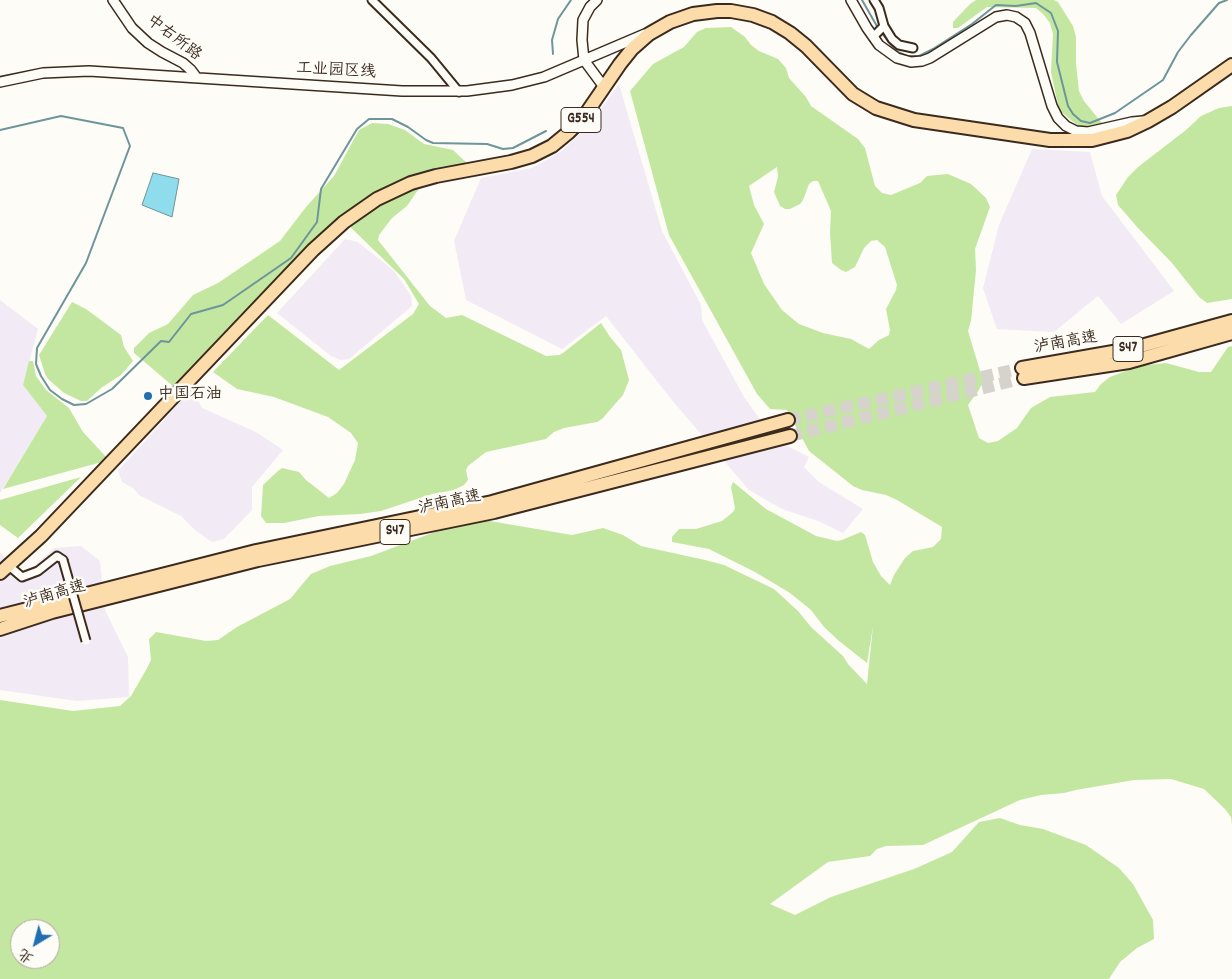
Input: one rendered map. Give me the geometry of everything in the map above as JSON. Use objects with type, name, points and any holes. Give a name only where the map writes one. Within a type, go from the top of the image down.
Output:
[{"type":"highway","name":"G554","points":[[5,570],[42,536],[320,242],[344,222],[377,199],[411,183],[436,176],[511,162],[544,150],[560,140],[576,126],[590,110],[632,48],[660,27],[692,14],[717,11],[742,12],[764,18],[799,40],[843,85],[861,100],[888,113],[914,120],[1025,137],[1069,141],[1109,137],[1127,131],[1148,121],[1184,99],[1232,65]]},
{"type":"highway","name":"泸南高速","points":[[1232,321],[1130,349],[1023,373],[1129,362],[1232,333]]},
{"type":"highway","name":"泸南高速","points":[[0,616],[256,551],[492,502],[788,420]]},
{"type":"highway","name":"泸南高速","points":[[0,629],[52,612],[258,560],[494,512],[790,436]]},
{"type":"main road","name":"中右所路","points":[[113,0],[132,28],[148,43],[183,63],[192,70],[197,78]]},
{"type":"main road","points":[[597,0],[587,12],[582,27],[584,60],[604,87]]},
{"type":"main road","points":[[851,0],[880,31],[885,50],[904,61],[918,62],[930,58],[990,20],[1002,16],[1013,16],[1023,22],[1030,33],[1052,106],[1058,118],[1066,126],[1076,131],[1088,132],[1132,122],[1148,121]]},
{"type":"main road","name":"工业园区线","points":[[0,82],[30,75],[97,72],[402,91],[459,92],[530,81],[553,74],[660,27]]},
{"type":"street","points":[[372,0],[431,58],[459,92]]},
{"type":"street","points":[[874,0],[879,8],[880,31],[899,45],[913,48]]},
{"type":"street","points":[[5,570],[22,577],[38,571],[57,556],[63,560],[86,641]]},
{"type":"shaded area","points":[[619,84],[662,231],[701,305],[702,320],[744,397],[774,439],[809,457],[804,467],[819,482],[863,509],[843,533],[818,521],[782,509],[749,490],[671,399],[606,316],[562,349],[466,300],[454,241],[481,178],[532,168],[562,151],[589,125]]},
{"type":"shaded area","points":[[1032,149],[1090,152],[1102,196],[1174,291],[1121,324],[1098,296],[1054,332],[997,329],[983,288],[999,225]]},
{"type":"shaded area","points":[[345,239],[358,242],[393,270],[411,295],[412,306],[349,359],[341,360],[331,356],[277,313]]},
{"type":"shaded area","points":[[0,300],[38,329],[23,385],[47,416],[0,493]]},
{"type":"shaded area","points":[[192,389],[202,408],[256,432],[283,450],[252,487],[252,510],[224,539],[212,542],[196,531],[181,516],[139,495],[133,488],[122,482],[118,471]]},
{"type":"shaded area","points":[[81,546],[100,561],[105,610],[128,657],[129,697],[77,701],[0,690],[0,553],[24,575],[54,548]]},
{"type":"green space","points":[[976,0],[1054,0],[1058,2],[1073,26],[1076,37],[1079,91],[1084,101],[1106,128],[1083,130],[1059,110],[1051,72],[1053,34],[1050,23],[1043,14],[1036,8],[987,7],[958,28],[953,28],[953,22]]},
{"type":"green space","points":[[731,27],[745,37],[759,51],[778,59],[786,68],[789,78],[806,97],[811,106],[858,139],[865,148],[875,186],[882,193],[891,195],[920,183],[927,176],[948,174],[971,184],[986,198],[990,207],[975,249],[976,270],[971,321],[968,331],[983,381],[968,405],[979,438],[988,443],[998,441],[1017,428],[1031,408],[1050,397],[1095,392],[1110,377],[1139,366],[1166,363],[1199,372],[1211,372],[1228,347],[1232,346],[1232,825],[1231,817],[1225,809],[1204,789],[1171,779],[1134,780],[1064,793],[1041,795],[1020,800],[923,845],[886,846],[877,849],[870,856],[828,862],[770,904],[795,915],[831,897],[914,869],[952,852],[979,822],[1000,818],[1020,825],[1043,829],[1086,845],[1119,868],[1133,884],[1153,920],[1154,939],[1137,948],[1120,962],[1109,979],[0,979],[0,700],[73,711],[120,706],[131,696],[151,660],[149,639],[156,632],[206,641],[218,640],[237,627],[290,599],[311,574],[330,566],[371,556],[472,518],[572,535],[603,528],[623,535],[641,546],[724,565],[774,589],[843,656],[867,684],[873,626],[867,663],[839,641],[824,627],[811,610],[790,593],[755,572],[709,549],[672,542],[672,537],[679,529],[696,529],[722,521],[733,512],[735,508],[731,487],[733,482],[766,509],[816,536],[837,541],[861,532],[865,535],[873,562],[881,576],[890,585],[905,558],[913,551],[933,547],[941,539],[942,527],[897,500],[853,486],[809,451],[787,410],[770,409],[757,394],[669,235],[630,91],[653,64],[684,47],[697,32],[706,28]],"holes":[[[777,167],[778,177],[774,192],[780,206],[785,209],[790,209],[800,204],[809,184],[813,181],[818,181],[831,211],[832,263],[841,270],[846,272],[855,267],[864,248],[871,241],[877,240],[885,247],[897,285],[886,309],[890,330],[889,335],[879,340],[869,349],[851,339],[823,333],[799,324],[782,310],[764,284],[751,253],[764,224],[754,205],[749,186]]]},
{"type":"green space","points":[[1232,106],[1232,299],[1207,303],[1199,297],[1172,263],[1118,205],[1116,195],[1128,177],[1138,167],[1201,116],[1219,108]]},
{"type":"green space","points":[[372,123],[388,124],[405,130],[424,144],[453,150],[468,164],[429,174],[407,206],[392,218],[379,235],[378,240],[430,306],[446,318],[462,315],[546,356],[563,353],[601,323],[621,350],[629,380],[623,395],[602,419],[597,422],[564,428],[554,432],[546,439],[486,452],[468,466],[466,470],[468,480],[464,485],[454,490],[432,494],[381,511],[319,516],[284,523],[266,523],[261,516],[263,485],[278,471],[282,468],[299,472],[329,498],[337,493],[344,484],[355,460],[358,443],[351,433],[328,417],[274,397],[237,389],[213,372],[268,315],[339,370],[413,314],[419,304],[404,279],[343,220],[174,387],[134,353],[134,348],[149,333],[168,324],[193,295],[218,283],[280,241],[306,207],[334,176],[359,130]]},
{"type":"green space","points":[[72,302],[86,309],[121,335],[124,347],[133,361],[121,375],[101,388],[87,401],[81,401],[64,393],[48,379],[39,355]]},
{"type":"green space","points":[[29,361],[33,361],[36,376],[46,390],[69,408],[83,432],[109,460],[3,489],[47,416],[23,385]]},
{"type":"green space","points":[[81,477],[18,538],[0,525],[0,500]]},
{"type":"water","points":[[153,173],[179,179],[172,217],[142,205]]},
{"type":"waterway","points":[[553,54],[552,40],[558,19],[571,0]]},
{"type":"waterway","points":[[862,0],[878,28]]},
{"type":"waterway","points":[[881,32],[898,52],[907,56],[919,56],[972,24],[996,5],[1016,6],[1036,3],[1051,13],[1058,31],[1057,62],[1068,106],[1081,121],[1090,123],[1115,113],[1163,80],[1178,52],[1191,35],[1219,3],[1227,0]]},
{"type":"waterway","points":[[0,130],[61,116],[123,128],[130,146],[86,263],[37,348],[36,364],[50,390],[74,405],[86,404],[112,389],[161,341],[169,342],[191,314],[223,305],[291,258],[317,222],[321,189],[357,129],[369,119],[392,119],[433,143],[487,144],[503,149],[513,148],[546,131]]},
{"type":"tunnel","points":[[788,420],[1022,368]]},
{"type":"tunnel","points":[[790,436],[1024,378]]},
{"type":"place","name":"中国石油","points":[[148,396]]}]
